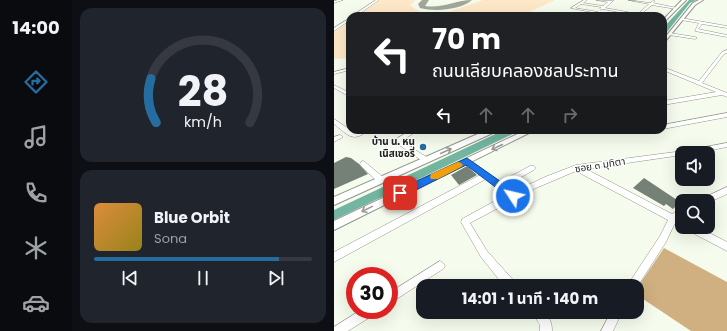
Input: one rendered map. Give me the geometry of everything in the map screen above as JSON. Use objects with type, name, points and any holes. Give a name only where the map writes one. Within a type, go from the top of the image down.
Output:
[{"type":"main road","points":[[667,18],[684,0]]},
{"type":"main road","points":[[667,38],[694,4],[702,0]]},
{"type":"main road","points":[[334,201],[484,134]]},
{"type":"main road","points":[[334,226],[524,134]]},
{"type":"street","points":[[334,2],[342,0]]},
{"type":"street","points":[[360,12],[378,0]]},
{"type":"street","points":[[586,0],[572,8],[596,12],[612,1]]},
{"type":"street","points":[[597,0],[612,1]]},
{"type":"street","points":[[629,0],[676,8]]},
{"type":"street","points":[[629,4],[634,0]]},
{"type":"street","points":[[643,12],[656,0]]},
{"type":"street","points":[[581,3],[625,12]]},
{"type":"street","points":[[620,11],[624,8]]},
{"type":"street","points":[[682,19],[727,27]]},
{"type":"street","points":[[334,30],[346,22]]},
{"type":"street","points":[[701,23],[696,30],[727,36]]},
{"type":"street","points":[[670,34],[695,38]]},
{"type":"street","points":[[699,84],[723,53],[727,51]]},
{"type":"street","points":[[334,73],[346,70]]},
{"type":"street","points":[[667,70],[724,94]]},
{"type":"street","points":[[334,86],[346,93]]},
{"type":"street","points":[[667,102],[724,94]]},
{"type":"street","points":[[667,126],[727,114]]},
{"type":"street","points":[[336,125],[346,131]]},
{"type":"street","points":[[410,134],[399,142],[426,160]]},
{"type":"street","name":"ซอย ๓ มุทิตา","points":[[715,147],[727,145]]},
{"type":"street","name":"ซอย ๓ มุทิตา","points":[[505,279],[484,254],[465,222],[562,172],[576,168],[675,154]]},
{"type":"street","points":[[467,161],[513,196]]},
{"type":"street","points":[[362,164],[382,180]]},
{"type":"street","points":[[499,186],[532,168]]},
{"type":"street","points":[[576,168],[673,218],[663,238],[637,279]]},
{"type":"street","points":[[334,257],[485,176]]},
{"type":"street","points":[[715,196],[727,190]]},
{"type":"street","points":[[703,234],[727,247]]},
{"type":"street","points":[[398,293],[440,266]]},
{"type":"street","points":[[338,331],[357,319]]},
{"type":"street","points":[[543,319],[546,323],[546,331]]},
{"type":"street","points":[[607,331],[613,319]]},
{"type":"shaded area","points":[[381,0],[416,0],[410,5],[420,11],[418,12],[363,12]]},
{"type":"shaded area","points":[[483,0],[555,0],[530,12],[448,12]]},
{"type":"shaded area","points":[[346,24],[346,58],[334,59],[334,32]]},
{"type":"shaded area","points":[[664,248],[727,282],[727,331],[691,331],[644,300],[643,279]]},
{"type":"water","points":[[689,0],[696,0],[690,3],[667,32],[667,24]]},
{"type":"water","points":[[496,134],[513,134],[334,220],[334,210]]},
{"type":"building","points":[[346,157],[351,158],[359,164],[368,174],[334,189],[334,163]]},
{"type":"building","points":[[467,166],[477,175],[459,185],[451,175]]},
{"type":"building","points":[[644,178],[675,199],[675,207],[673,209],[666,204],[664,206],[633,188]]},
{"type":"taxiway","points":[[426,0],[421,4],[422,7],[434,9],[469,0]]},
{"type":"slow traffic","points":[[434,177],[458,165]]},
{"type":"place","name":"บ้าน น. หนู เนิสเซอรี่","points":[[423,147]]},
{"type":"route","points":[[400,193],[467,161],[513,196]]}]
